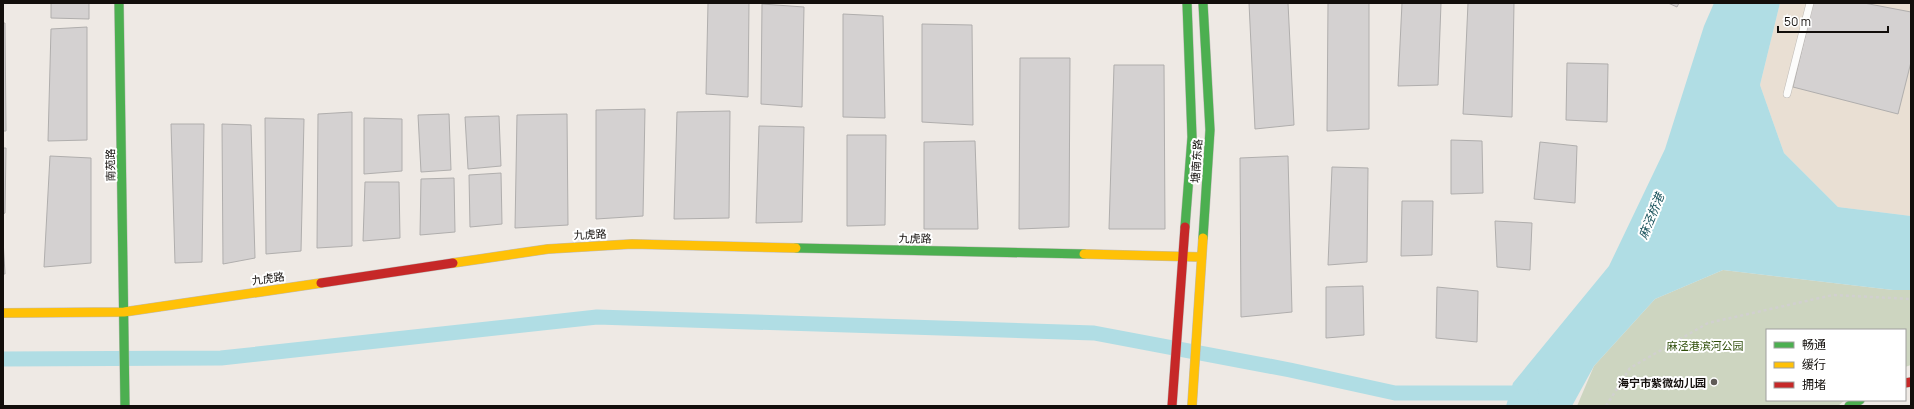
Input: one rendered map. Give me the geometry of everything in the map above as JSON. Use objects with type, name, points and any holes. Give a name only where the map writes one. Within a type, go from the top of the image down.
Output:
[{"type":"street","name":"南苑路","points":[[119,3],[125,406]]},
{"type":"street","name":"塘南东路","points":[[1172,406],[1192,137],[1187,3]]},
{"type":"street","name":"塘南东路","points":[[1192,406],[1210,130],[1203,3]]},
{"type":"street","name":"九虎路","points":[[3,313],[124,312],[548,249],[624,244],[1201,257]]},
{"type":"street","points":[[1849,406],[1858,401]]},
{"type":"lane","points":[[1787,94],[1810,3]]},
{"type":"path","points":[[1606,406],[1630,368],[1708,323],[1833,295],[1911,299]]},
{"type":"shaded area","points":[[1780,3],[1911,3],[1911,216],[1838,207],[1784,153],[1760,85]]},
{"type":"green space","name":"麻泾港滨河公园","points":[[1723,270],[1893,290],[1911,290],[1911,365],[1906,367],[1906,329],[1766,329],[1766,401],[1844,401],[1838,406],[1577,406],[1594,366],[1655,299]]},
{"type":"water","name":"麻泾桥港","points":[[1714,3],[1780,3],[1760,85],[1784,153],[1838,207],[1911,216],[1911,290],[1893,290],[1723,270],[1655,299],[1594,366],[1572,406],[1506,406],[1513,383],[1609,266],[1665,149],[1704,26]]},
{"type":"building","points":[[51,3],[89,3],[89,19],[51,18]]},
{"type":"building","points":[[708,3],[749,3],[748,97],[706,94]]},
{"type":"building","points":[[1249,3],[1288,3],[1294,125],[1255,129]]},
{"type":"building","points":[[1328,3],[1369,3],[1369,129],[1327,131]]},
{"type":"building","points":[[1402,3],[1441,3],[1438,85],[1398,86]]},
{"type":"building","points":[[1468,3],[1514,3],[1512,117],[1463,114]]},
{"type":"building","points":[[1668,3],[1679,3],[1677,7]]},
{"type":"building","points":[[1813,3],[1864,3],[1911,12],[1911,62],[1898,114],[1793,87]]},
{"type":"building","points":[[762,4],[804,7],[802,107],[761,104]]},
{"type":"building","points":[[843,14],[883,16],[885,118],[843,117]]},
{"type":"building","points":[[3,23],[5,23],[6,131],[3,131]]},
{"type":"building","points":[[922,24],[972,25],[973,125],[922,122]]},
{"type":"building","points":[[87,27],[87,140],[48,141],[51,29]]},
{"type":"building","points":[[1020,58],[1070,58],[1069,227],[1019,229]]},
{"type":"building","points":[[1567,63],[1608,64],[1607,122],[1566,120]]},
{"type":"building","points":[[1114,65],[1164,65],[1165,229],[1109,229]]},
{"type":"building","points":[[645,109],[643,216],[596,219],[596,110]]},
{"type":"building","points":[[730,111],[729,218],[674,219],[677,112]]},
{"type":"building","points":[[352,112],[352,246],[317,248],[318,114]]},
{"type":"building","points":[[449,114],[451,170],[421,172],[418,115]]},
{"type":"building","points":[[567,114],[568,225],[515,228],[517,115]]},
{"type":"building","points":[[499,116],[501,166],[468,169],[465,117]]},
{"type":"building","points":[[265,118],[304,119],[301,251],[266,254]]},
{"type":"building","points":[[364,118],[402,119],[402,171],[364,174]]},
{"type":"building","points":[[171,124],[204,124],[202,262],[175,263]]},
{"type":"building","points":[[222,124],[251,125],[255,258],[223,264]]},
{"type":"building","points":[[759,126],[804,127],[802,222],[756,223]]},
{"type":"building","points":[[847,135],[886,135],[885,225],[847,226]]},
{"type":"building","points":[[1451,140],[1482,141],[1483,193],[1451,194]]},
{"type":"building","points":[[975,141],[978,229],[924,229],[924,142]]},
{"type":"building","points":[[1540,142],[1577,146],[1575,203],[1534,199]]},
{"type":"building","points":[[3,148],[6,148],[5,213],[3,214]]},
{"type":"building","points":[[50,156],[91,158],[91,263],[44,267]]},
{"type":"building","points":[[1288,156],[1292,312],[1241,317],[1240,158]]},
{"type":"building","points":[[1332,167],[1368,168],[1367,262],[1328,265]]},
{"type":"building","points":[[501,173],[502,224],[470,227],[469,175]]},
{"type":"building","points":[[454,178],[455,232],[420,235],[421,179]]},
{"type":"building","points":[[365,182],[399,182],[400,238],[363,241]]},
{"type":"building","points":[[1402,201],[1433,201],[1432,255],[1401,256]]},
{"type":"building","points":[[1495,221],[1532,223],[1530,270],[1497,267]]},
{"type":"building","points":[[3,239],[5,274],[3,274]]},
{"type":"building","points":[[1363,286],[1364,335],[1326,338],[1326,287]]},
{"type":"building","points":[[1437,287],[1478,291],[1477,342],[1436,338]]},
{"type":"waterway","points":[[3,359],[221,358],[597,317],[1094,333],[1290,370],[1395,393],[1531,393]]},
{"type":"traffic: fast","points":[[119,3],[125,406]]},
{"type":"traffic: fast","points":[[1185,227],[1192,137],[1187,3]]},
{"type":"traffic: fast","points":[[1203,3],[1210,130],[1203,238]]},
{"type":"traffic: fast","points":[[796,248],[1084,254]]},
{"type":"traffic: fast","points":[[1849,406],[1858,401]]},
{"type":"traffic: slow","points":[[1192,406],[1203,238]]},
{"type":"traffic: slow","points":[[453,263],[548,249],[632,244],[796,248]]},
{"type":"traffic: slow","points":[[1084,254],[1201,257]]},
{"type":"traffic: slow","points":[[3,313],[124,312],[321,283]]},
{"type":"traffic: jam","points":[[1172,406],[1185,227]]},
{"type":"traffic: jam","points":[[321,283],[453,263]]},
{"type":"traffic: jam","points":[[1906,383],[1911,382]]},
{"type":"place","name":"海宁市紫微幼儿园","points":[[1714,382]]}]
